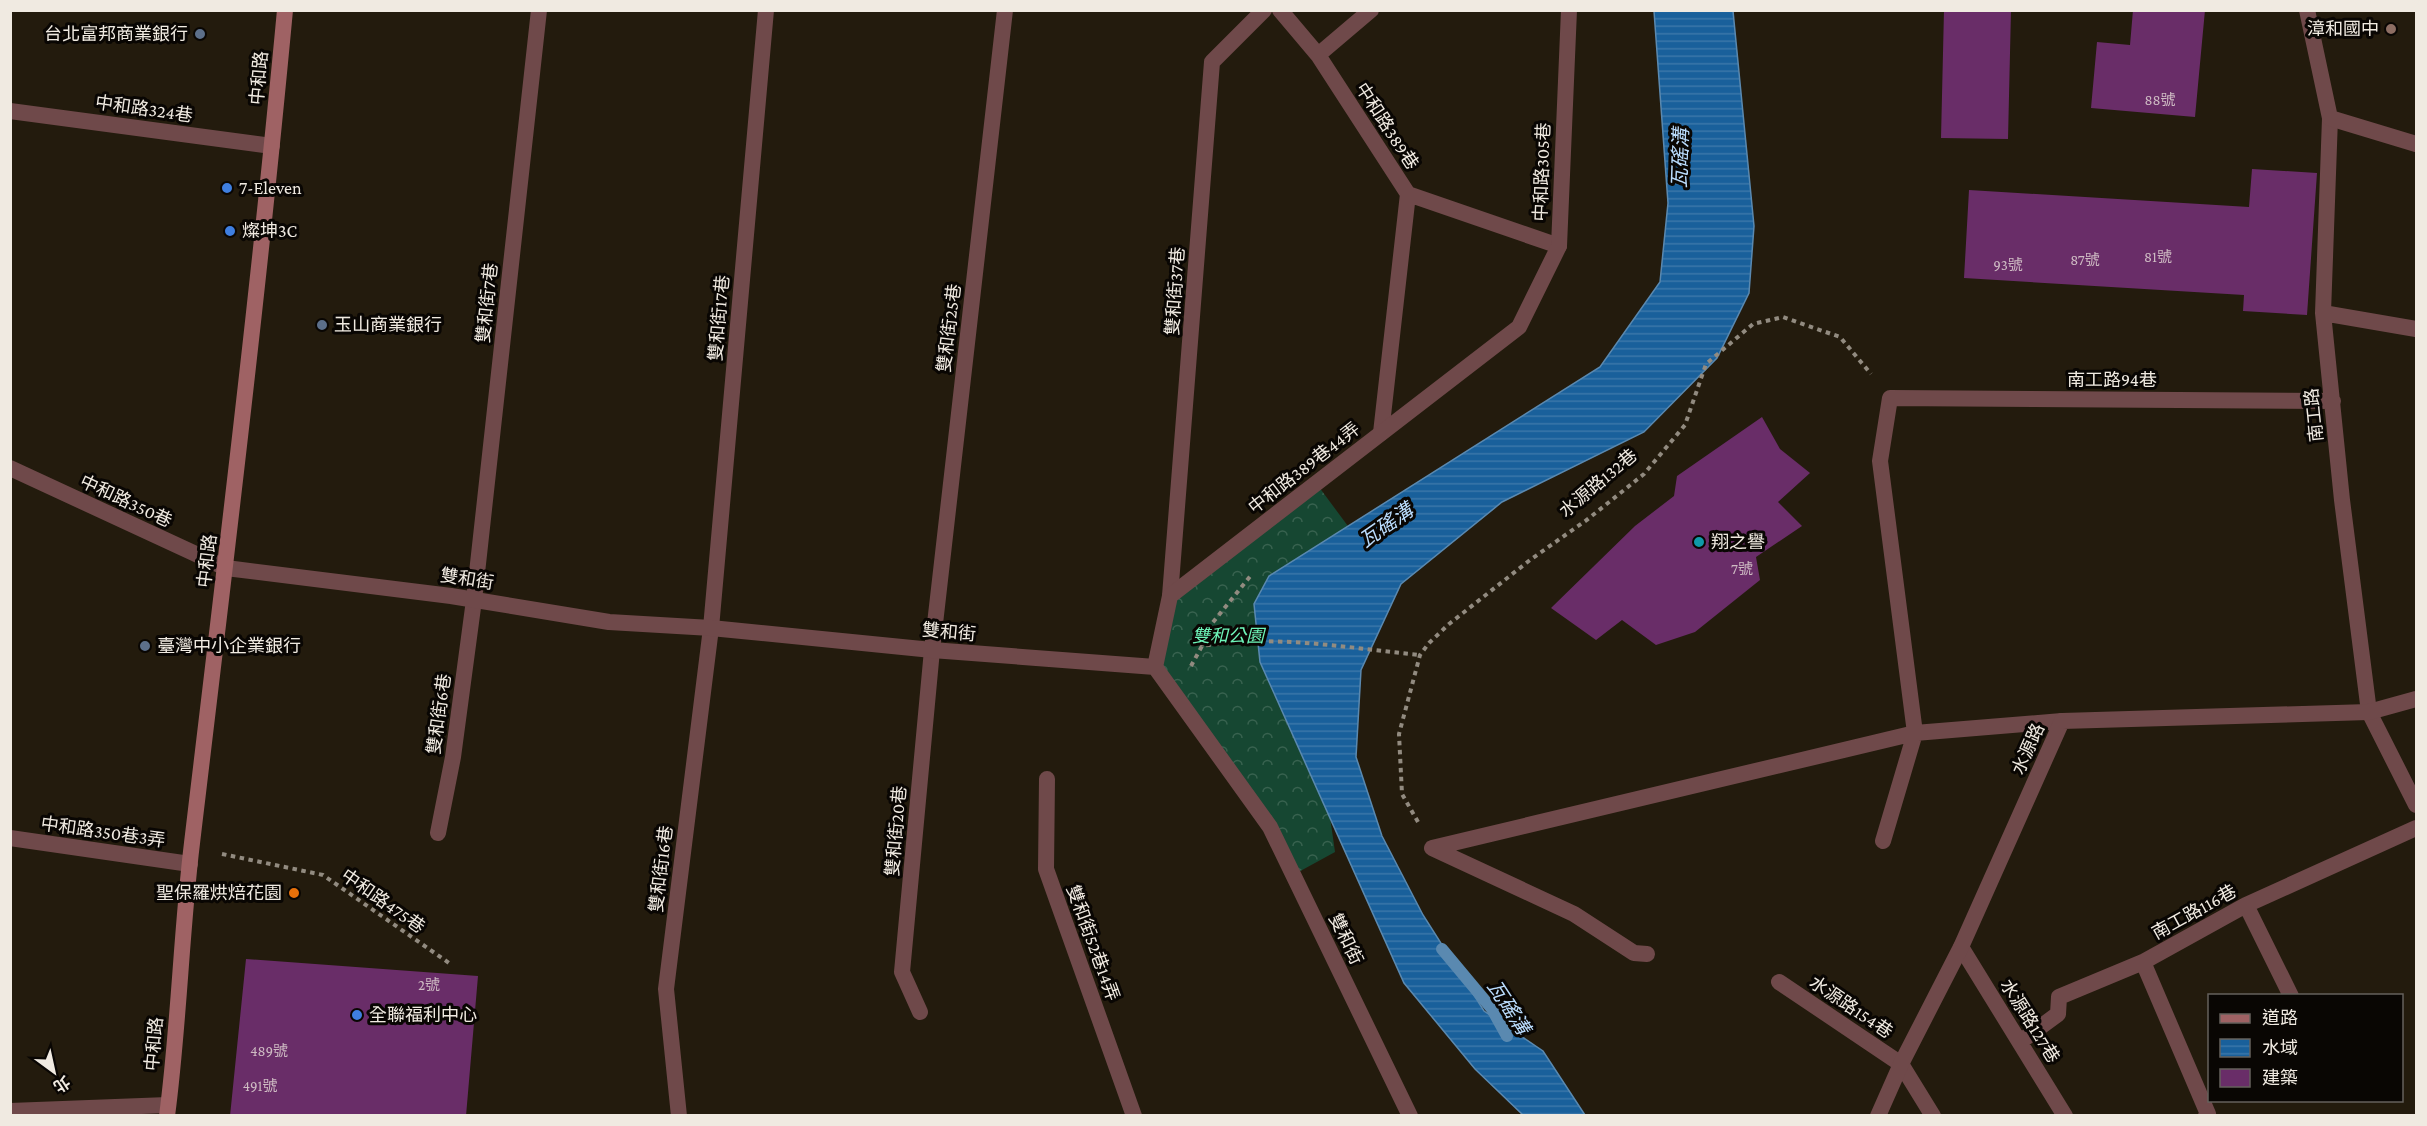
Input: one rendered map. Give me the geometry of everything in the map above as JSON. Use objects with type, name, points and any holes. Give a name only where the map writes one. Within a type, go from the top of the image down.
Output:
[{"type":"main road","name":"中和路","points":[[168,1110],[191,856],[226,568],[285,10]]},
{"type":"street","name":"雙和街7巷","points":[[474,600],[539,10]]},
{"type":"street","name":"雙和街17巷","points":[[711,628],[766,10]]},
{"type":"street","name":"雙和街25巷","points":[[932,650],[1005,10]]},
{"type":"street","name":"雙和街37巷","points":[[1170,596],[1212,62],[1264,10]]},
{"type":"street","name":"中和路389巷","points":[[1280,10],[1318,55],[1408,194],[1559,246]]},
{"type":"street","points":[[1318,55],[1371,10]]},
{"type":"street","name":"中和路305巷","points":[[1519,327],[1559,246],[1569,10]]},
{"type":"street","name":"南工路","points":[[2307,10],[2330,118],[2323,313],[2342,500],[2369,712],[2416,805]]},
{"type":"street","name":"中和路324巷","points":[[10,111],[272,146]]},
{"type":"street","points":[[2330,118],[2416,144]]},
{"type":"street","points":[[1381,433],[1408,194]]},
{"type":"street","points":[[2323,313],[2416,329]]},
{"type":"street","name":"中和路389巷44弄","points":[[1170,596],[1519,327]]},
{"type":"street","points":[[1883,841],[1915,732],[1880,461],[1890,398]]},
{"type":"street","name":"南工路94巷","points":[[1890,398],[2333,401]]},
{"type":"street","name":"中和路350巷","points":[[10,468],[226,568]]},
{"type":"street","name":"雙和街","points":[[226,568],[474,600],[609,622],[711,628],[932,650],[1155,667],[1270,827],[1410,1116]]},
{"type":"street","points":[[1155,667],[1170,596]]},
{"type":"street","name":"雙和街6巷","points":[[438,833],[453,757],[474,600]]},
{"type":"street","name":"雙和街16巷","points":[[679,1116],[666,989],[711,628]]},
{"type":"street","name":"雙和街20巷","points":[[920,1011],[902,972],[932,650]]},
{"type":"street","name":"水源路","points":[[1878,1116],[1901,1064],[1961,947],[2062,721],[2369,712],[2416,699]]},
{"type":"street","points":[[1432,848],[1915,732],[2062,721]]},
{"type":"street","name":"雙和街52巷14弄","points":[[1047,779],[1046,869],[1134,1116]]},
{"type":"street","name":"南工路116巷","points":[[2206,1116],[2208,1114],[2143,962],[2246,905],[2416,828]]},
{"type":"street","name":"中和路350巷3弄","points":[[10,838],[191,856]]},
{"type":"street","points":[[1432,848],[1574,914],[1634,953],[1647,954]]},
{"type":"street","points":[[2246,905],[2290,994]]},
{"type":"street","name":"水源路127巷","points":[[1961,947],[2065,1116]]},
{"type":"street","points":[[2020,1042],[2058,1014],[2059,997],[2143,962]]},
{"type":"street","name":"水源路154巷","points":[[1779,982],[1901,1064]]},
{"type":"street","points":[[1901,1064],[1933,1116]]},
{"type":"street","points":[[10,1111],[168,1110]]},
{"type":"path","name":"水源路132巷","points":[[1432,848],[1402,794],[1399,734],[1420,655],[1449,624],[1644,474],[1685,425],[1706,364],[1753,324],[1783,317],[1840,336],[1890,398]]},
{"type":"path","points":[[1174,696],[1202,646],[1228,641],[1279,642],[1420,655]]},
{"type":"path","name":"中和路475巷","points":[[191,856],[323,875],[449,963]]},
{"type":"green space","name":"雙和公園","points":[[1316,483],[1359,541],[1329,810],[1335,852],[1293,875],[1149,661],[1170,596]]},
{"type":"water","points":[[1654,11],[1733,11],[1754,226],[1749,293],[1717,358],[1644,432],[1502,502],[1401,584],[1361,670],[1356,757],[1382,836],[1423,915],[1484,1011],[1543,1051],[1585,1115],[1523,1115],[1475,1069],[1404,983],[1260,662],[1254,604],[1269,576],[1600,367],[1660,282],[1668,203]]},
{"type":"building","points":[[1944,10],[2011,10],[2008,139],[1941,138]]},
{"type":"building","points":[[2133,10],[2205,10],[2195,117],[2091,108],[2097,42],[2130,45]]},
{"type":"building","points":[[2252,169],[2317,173],[2307,315],[2243,311],[2244,295],[1964,278],[1969,190],[2249,207]]},
{"type":"building","name":"翔之譽","points":[[1762,417],[1780,449],[1810,473],[1778,502],[1802,526],[1756,557],[1760,580],[1695,632],[1656,645],[1622,620],[1596,640],[1551,608],[1635,526],[1674,496],[1677,476]]},
{"type":"building","name":"全聯福利中心","points":[[246,959],[478,976],[466,1116],[230,1116]]},
{"type":"waterway","name":"瓦磘溝","points":[[1442,949],[1492,1009],[1507,1036]]},
{"type":"place","name":"漳和國中","points":[[2391,29]]},
{"type":"place","name":"台北富邦商業銀行","points":[[200,34]]},
{"type":"place","name":"7-Eleven","points":[[227,188]]},
{"type":"place","name":"燦坤3C","points":[[230,231]]},
{"type":"place","name":"玉山商業銀行","points":[[322,325]]},
{"type":"place","name":"翔之譽","points":[[1699,542]]},
{"type":"place","name":"臺灣中小企業銀行","points":[[145,646]]},
{"type":"place","name":"聖保羅烘焙花園","points":[[294,893]]},
{"type":"place","name":"全聯福利中心","points":[[357,1015]]}]
